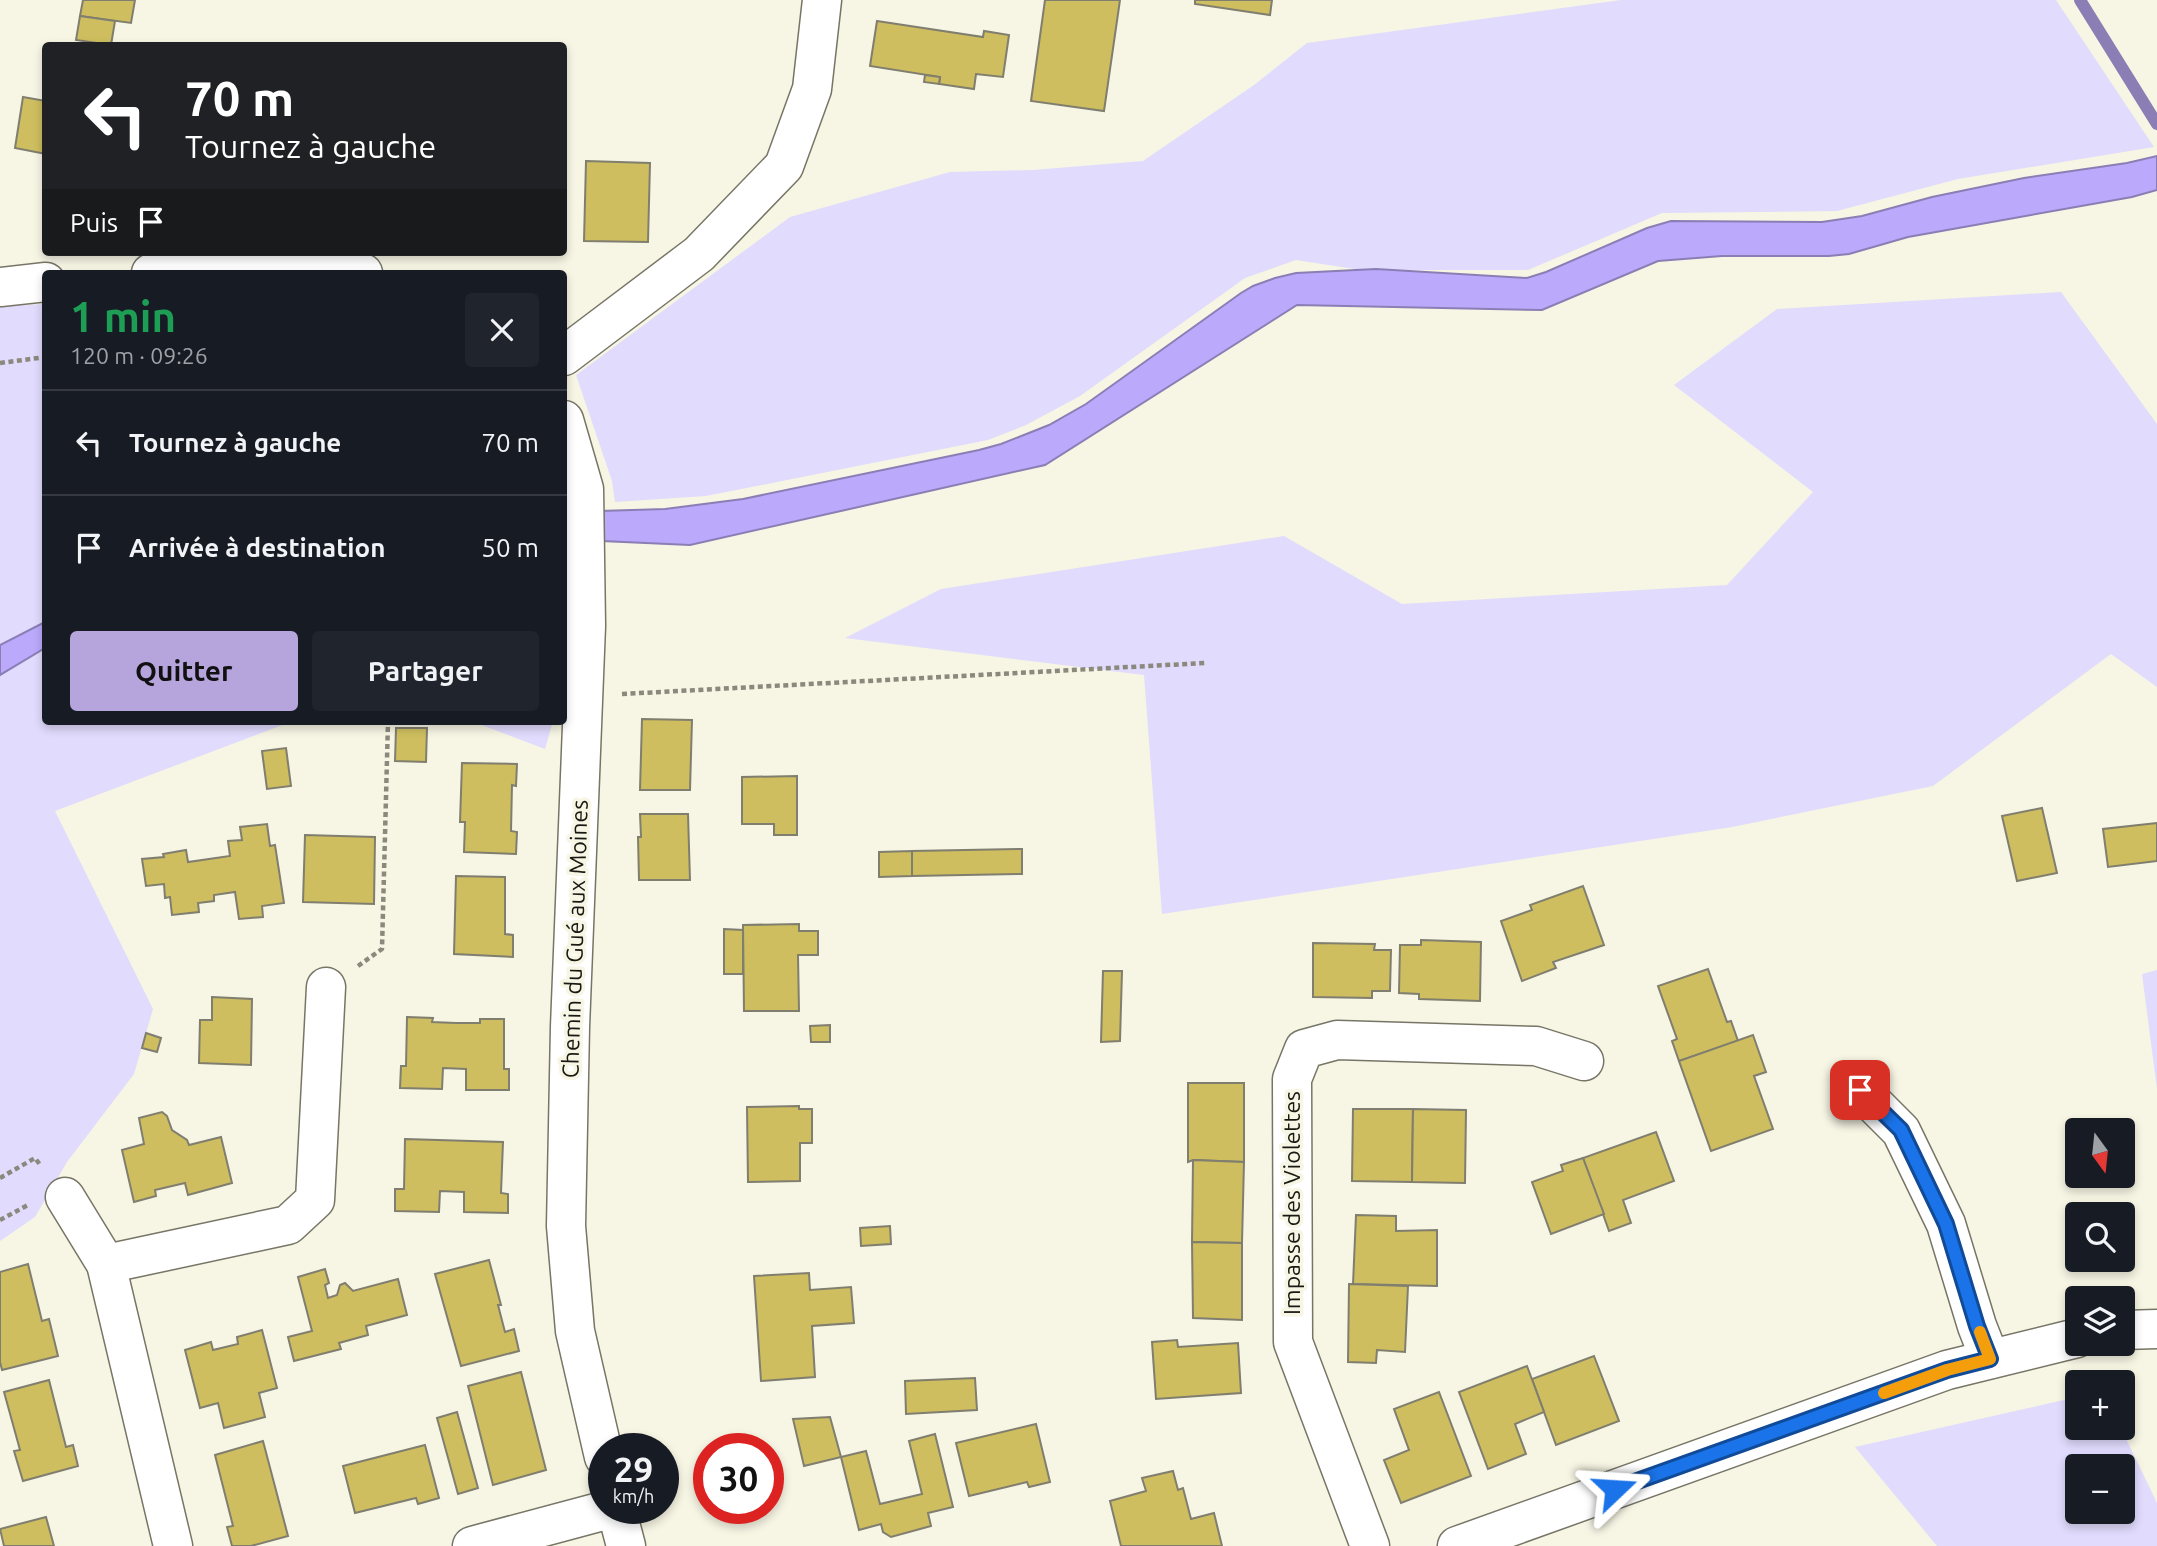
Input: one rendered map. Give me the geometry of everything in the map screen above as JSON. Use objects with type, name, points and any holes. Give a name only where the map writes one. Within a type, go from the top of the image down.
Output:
[{"type":"street","points":[[567,354],[699,254],[784,166],[812,89],[822,0]]},
{"type":"street","points":[[185,270],[299,260],[348,270]]},
{"type":"street","points":[[0,286],[42,282]]},
{"type":"street","name":"Chemin du Gué aux Moines","points":[[567,430],[584,489],[586,626],[570,1027],[566,1226],[575,1331],[598,1433]]},
{"type":"street","points":[[106,1264],[288,1225],[315,1200],[326,987]]},
{"type":"street","name":"Impasse des Violettes","points":[[1370,1546],[1293,1342],[1292,1079],[1304,1049],[1337,1040],[1536,1046],[1584,1061]]},
{"type":"street","points":[[1860,1090],[1901,1130],[1946,1224],[1977,1326],[1990,1359]]},
{"type":"street","points":[[65,1197],[106,1264],[173,1546]]},
{"type":"street","points":[[2135,1330],[2157,1329]]},
{"type":"street","points":[[1457,1546],[1947,1370],[2065,1342]]},
{"type":"street","points":[[472,1546],[588,1515]]},
{"type":"street","points":[[619,1524],[625,1546]]},
{"type":"path","points":[[0,363],[42,358]]},
{"type":"path","points":[[584,696],[1205,663]]},
{"type":"path","points":[[326,987],[383,949],[388,725]]},
{"type":"shaded area","points":[[1621,0],[2056,0],[2154,147],[1958,179],[1837,211],[1662,213],[1528,270],[1361,270],[1296,260],[1245,278],[1080,396],[1026,425],[988,440],[706,496],[615,502],[612,481],[576,375],[790,217],[950,172],[1033,170],[1143,161],[1254,85],[1307,43]]},
{"type":"shaded area","points":[[2157,156],[2157,190],[2132,197],[1908,237],[1849,254],[1722,256],[1658,261],[1542,310],[1297,305],[1045,465],[690,545],[602,541],[600,511],[665,509],[743,499],[1001,444],[1049,425],[1086,404],[1241,293],[1275,278],[1296,273],[1376,269],[1527,278],[1647,228],[1671,221],[1822,222],[1862,216],[1932,197],[2024,178]]},
{"type":"shaded area","points":[[2061,292],[2157,424],[2157,687],[2111,654],[1933,786],[1732,827],[1162,914],[1144,675],[845,638],[941,589],[1284,536],[1402,604],[1727,585],[1813,492],[1674,385],[1777,309]]},
{"type":"shaded area","points":[[42,304],[42,725],[282,725],[55,811],[153,1009],[134,1074],[67,1162],[35,1217],[0,1241],[0,306]]},
{"type":"shaded area","points":[[42,624],[42,650],[0,675],[0,645]]},
{"type":"shaded area","points":[[482,725],[552,725],[545,749]]},
{"type":"shaded area","points":[[2157,970],[2157,1089],[2142,974]]},
{"type":"shaded area","points":[[2065,1400],[2065,1440],[2127,1440],[2133,1454],[2065,1454],[2065,1524],[2135,1524],[2135,1457],[2157,1503],[2157,1546],[1937,1546],[1855,1447]]},
{"type":"building","points":[[83,0],[135,0],[131,23],[80,16]]},
{"type":"building","points":[[1045,0],[1120,0],[1104,111],[1031,101]]},
{"type":"building","points":[[1195,0],[1272,0],[1270,15],[1195,4]]},
{"type":"building","points":[[80,16],[115,21],[112,42],[76,40]]},
{"type":"building","points":[[877,21],[983,37],[984,31],[1009,35],[1003,77],[976,74],[974,89],[939,84],[940,77],[870,66]]},
{"type":"building","points":[[925,75],[940,77],[939,84],[924,82]]},
{"type":"building","points":[[23,97],[42,100],[42,153],[15,148]]},
{"type":"building","points":[[586,161],[650,163],[648,242],[584,241]]},
{"type":"building","points":[[642,719],[692,720],[690,790],[640,790]]},
{"type":"building","points":[[396,728],[427,728],[426,762],[395,761]]},
{"type":"building","points":[[286,748],[291,786],[267,789],[262,751]]},
{"type":"building","points":[[462,763],[517,764],[516,786],[512,785],[511,831],[517,832],[516,854],[464,852],[465,822],[460,822]]},
{"type":"building","points":[[797,776],[797,835],[774,835],[774,824],[742,824],[742,777]]},
{"type":"building","points":[[2042,808],[2057,873],[2017,881],[2002,816]]},
{"type":"building","points":[[640,814],[688,814],[690,880],[639,880]]},
{"type":"building","points":[[2157,823],[2157,861],[2108,867],[2103,829]]},
{"type":"building","points":[[267,824],[270,846],[275,845],[284,903],[262,906],[263,917],[239,919],[235,892],[214,895],[214,901],[198,903],[199,912],[172,915],[170,897],[165,898],[164,884],[146,886],[142,859],[164,857],[163,854],[186,850],[188,862],[230,856],[228,841],[242,840],[240,827]]},
{"type":"building","points":[[305,835],[375,837],[374,904],[303,902]]},
{"type":"building","points":[[1022,849],[1022,874],[912,876],[912,851]]},
{"type":"building","points":[[912,851],[912,876],[879,877],[879,852]]},
{"type":"building","points":[[456,876],[505,877],[505,934],[513,935],[513,957],[454,954]]},
{"type":"building","points":[[1583,886],[1604,945],[1553,962],[1556,968],[1522,981],[1501,921],[1532,910],[1530,905]]},
{"type":"building","points":[[799,924],[799,931],[818,931],[818,955],[798,955],[799,1011],[744,1011],[743,925]]},
{"type":"building","points":[[724,929],[743,930],[743,974],[724,974]]},
{"type":"building","points":[[1421,940],[1481,942],[1480,1001],[1419,999],[1419,994],[1399,993],[1400,945],[1421,945]]},
{"type":"building","points":[[1313,943],[1375,944],[1374,950],[1391,950],[1390,991],[1372,991],[1372,998],[1313,997]]},
{"type":"building","points":[[1708,969],[1727,1022],[1731,1021],[1738,1041],[1679,1061],[1672,1041],[1677,1039],[1658,986]]},
{"type":"building","points":[[1103,971],[1122,971],[1120,1041],[1101,1042]]},
{"type":"building","points":[[212,997],[252,999],[251,1065],[199,1063],[200,1020],[212,1020]]},
{"type":"building","points":[[407,1017],[433,1018],[432,1022],[456,1023],[504,1019],[504,1069],[509,1069],[509,1090],[466,1090],[466,1069],[443,1068],[442,1089],[400,1088],[401,1066],[406,1066]]},
{"type":"building","points":[[830,1025],[830,1042],[811,1042],[810,1026]]},
{"type":"building","points":[[146,1033],[161,1038],[157,1052],[142,1048]]},
{"type":"building","points":[[1753,1035],[1766,1072],[1754,1076],[1773,1129],[1711,1151],[1679,1061]]},
{"type":"building","points":[[1188,1083],[1244,1083],[1244,1162],[1188,1162]]},
{"type":"building","points":[[799,1106],[799,1109],[812,1109],[812,1143],[800,1143],[800,1181],[748,1182],[747,1107]]},
{"type":"building","points":[[1353,1109],[1413,1109],[1412,1182],[1352,1181]]},
{"type":"building","points":[[1413,1109],[1466,1110],[1465,1183],[1412,1182]]},
{"type":"building","points":[[162,1112],[167,1116],[172,1130],[187,1140],[189,1145],[221,1137],[232,1183],[188,1195],[185,1183],[155,1190],[156,1196],[134,1202],[122,1150],[144,1144],[139,1118]]},
{"type":"building","points":[[1656,1132],[1674,1181],[1623,1200],[1631,1223],[1609,1231],[1583,1158]]},
{"type":"building","points":[[405,1139],[503,1142],[501,1193],[508,1194],[508,1213],[464,1212],[464,1192],[440,1191],[439,1212],[395,1211],[395,1189],[404,1189]]},
{"type":"building","points":[[1583,1158],[1604,1214],[1551,1234],[1532,1182],[1563,1171],[1561,1165]]},
{"type":"building","points":[[1193,1160],[1244,1162],[1242,1243],[1192,1242]]},
{"type":"building","points":[[1356,1215],[1396,1216],[1396,1231],[1437,1230],[1437,1286],[1353,1284]]},
{"type":"building","points":[[890,1226],[891,1244],[861,1246],[860,1228]]},
{"type":"building","points":[[1192,1242],[1242,1243],[1242,1320],[1193,1318]]},
{"type":"building","points":[[489,1260],[505,1332],[514,1329],[519,1351],[461,1366],[435,1274]]},
{"type":"building","points":[[28,1264],[42,1321],[49,1319],[58,1356],[2,1370],[0,1272]]},
{"type":"building","points":[[325,1269],[329,1283],[325,1285],[328,1298],[337,1295],[340,1285],[345,1283],[353,1291],[398,1279],[407,1315],[366,1326],[368,1335],[339,1343],[341,1349],[294,1361],[288,1337],[312,1331],[298,1277]]},
{"type":"building","points":[[809,1273],[810,1290],[851,1287],[854,1323],[812,1326],[815,1377],[761,1381],[754,1276]]},
{"type":"building","points":[[1349,1284],[1408,1286],[1405,1352],[1377,1350],[1376,1363],[1348,1362]]},
{"type":"building","points":[[262,1330],[277,1388],[259,1393],[265,1417],[224,1428],[218,1403],[200,1408],[185,1350],[211,1342],[213,1350],[238,1344],[237,1337]]},
{"type":"building","points":[[1177,1340],[1178,1347],[1238,1343],[1241,1393],[1156,1399],[1152,1342]]},
{"type":"building","points":[[1594,1356],[1619,1421],[1556,1445],[1532,1379]]},
{"type":"building","points":[[1527,1366],[1544,1412],[1515,1424],[1526,1454],[1488,1469],[1459,1392]]},
{"type":"building","points":[[521,1372],[546,1470],[493,1485],[468,1386]]},
{"type":"building","points":[[975,1378],[977,1410],[906,1414],[905,1381]]},
{"type":"building","points":[[49,1380],[66,1447],[73,1445],[78,1466],[23,1481],[14,1451],[20,1450],[4,1392]]},
{"type":"building","points":[[1439,1392],[1471,1476],[1401,1503],[1384,1460],[1409,1450],[1394,1409]]},
{"type":"building","points":[[457,1412],[478,1488],[458,1494],[437,1418]]},
{"type":"building","points":[[830,1417],[841,1457],[804,1466],[793,1419]]},
{"type":"building","points":[[1036,1424],[1050,1482],[1029,1487],[1027,1482],[969,1496],[956,1443]]},
{"type":"building","points":[[935,1434],[953,1507],[928,1513],[931,1526],[891,1537],[883,1532],[881,1524],[859,1530],[841,1457],[866,1451],[880,1504],[922,1494],[909,1441]]},
{"type":"building","points":[[263,1441],[288,1536],[251,1546],[232,1546],[227,1527],[233,1526],[215,1455]]},
{"type":"building","points":[[425,1445],[439,1498],[418,1504],[416,1498],[355,1513],[343,1466]]},
{"type":"building","points":[[1173,1471],[1178,1490],[1183,1488],[1191,1519],[1214,1513],[1222,1546],[1121,1546],[1110,1501],[1146,1491],[1142,1478]]},
{"type":"building","points":[[46,1517],[54,1546],[4,1546],[0,1529]]},
{"type":"waterway","points":[[2080,0],[2157,124]]},
{"type":"slow traffic","points":[[1884,1393],[1947,1370],[1990,1359],[1980,1332]]},
{"type":"route","points":[[1615,1489],[1947,1370],[1990,1359],[1977,1326],[1946,1224],[1901,1130],[1860,1090]]}]
